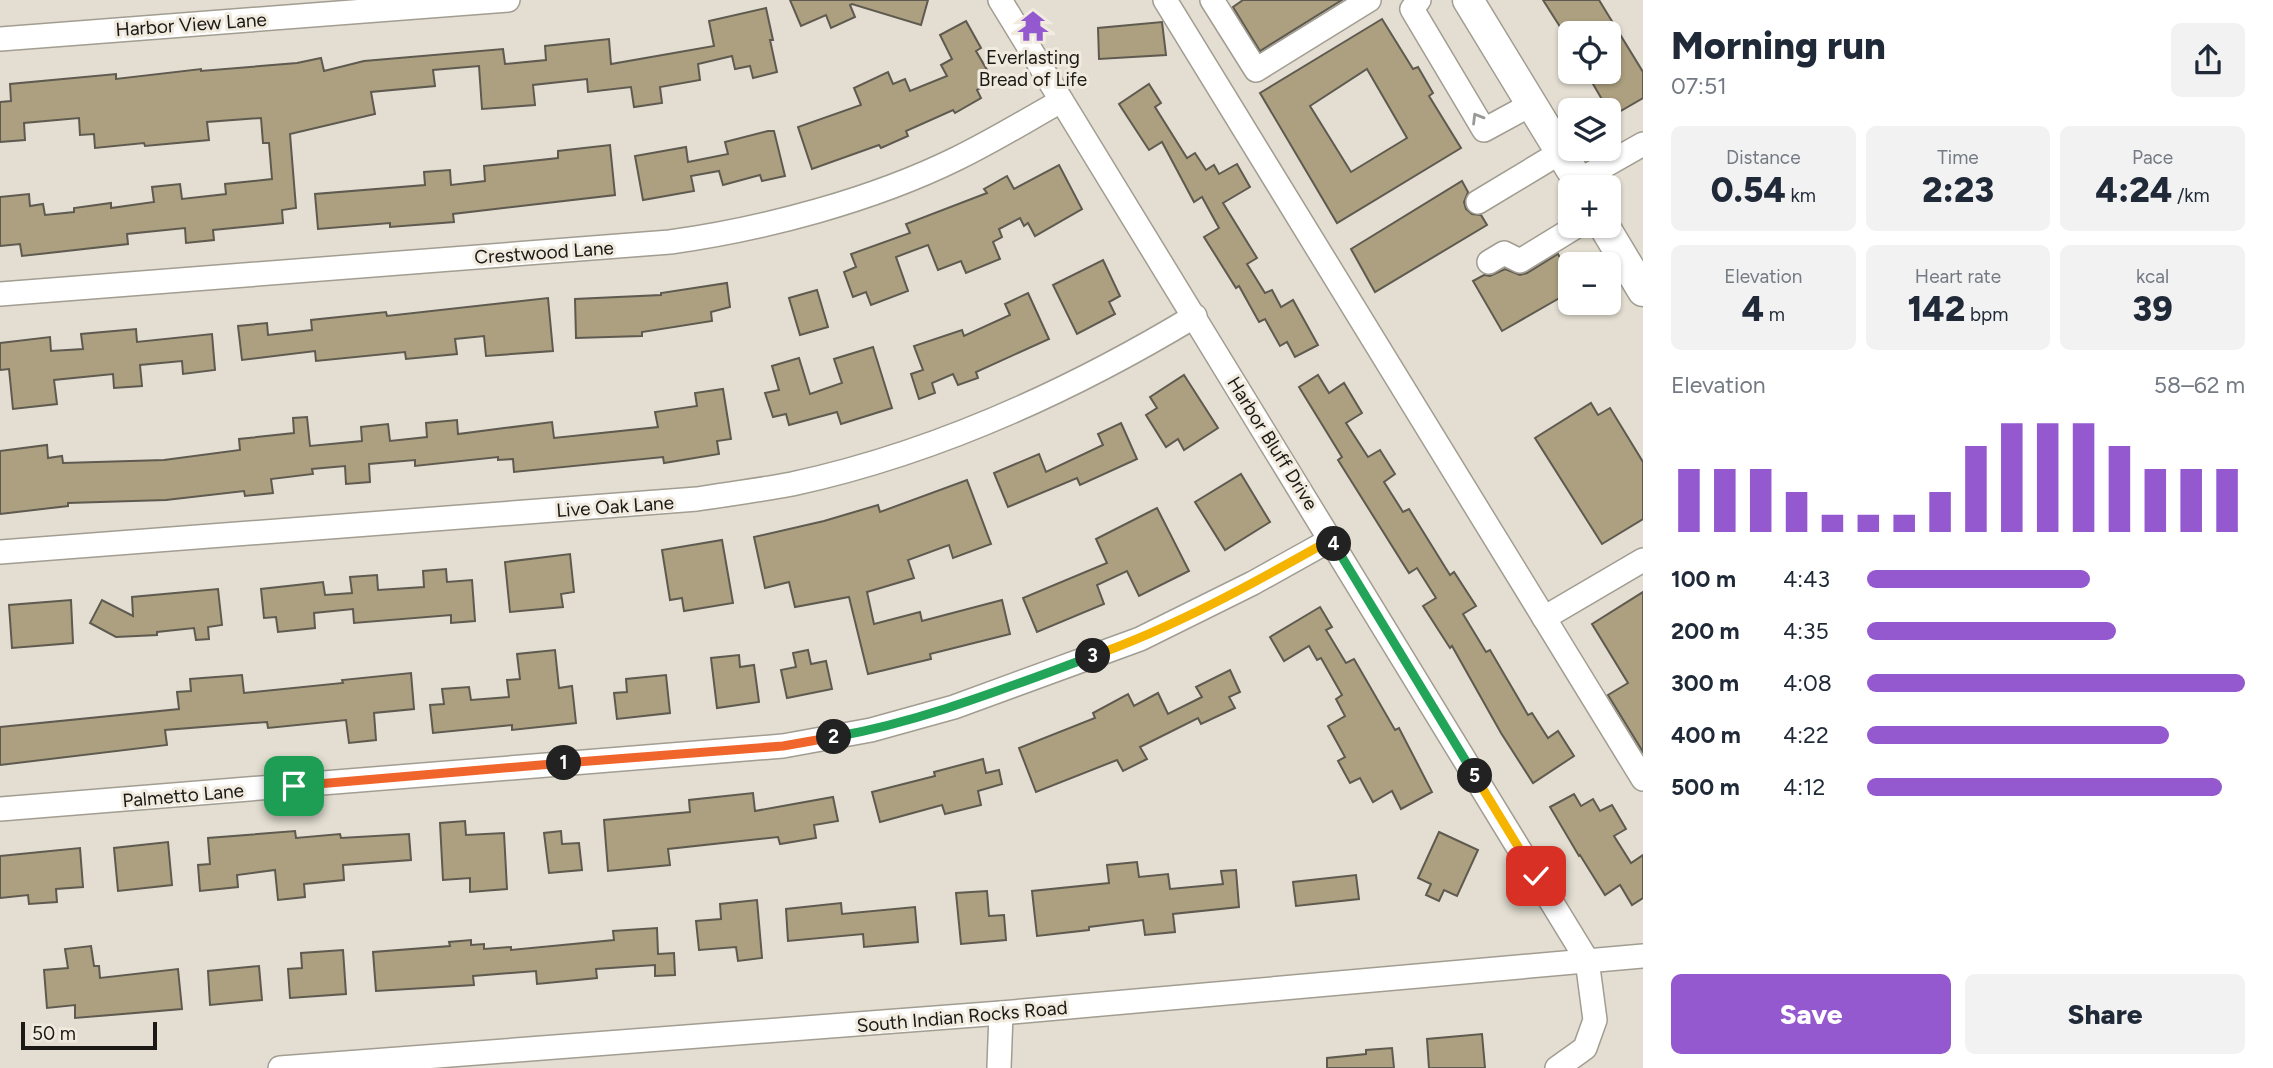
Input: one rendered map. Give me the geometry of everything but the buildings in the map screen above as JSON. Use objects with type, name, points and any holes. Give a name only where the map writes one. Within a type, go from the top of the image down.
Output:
[{"type":"main road","points":[[1468,0],[1558,147]]},
{"type":"main road","points":[[1611,238],[1643,291]]},
{"type":"street","name":"Harbor View Lane","points":[[0,39],[508,0]]},
{"type":"street","name":"Harbor Bluff Drive","points":[[1000,0],[1587,960]]},
{"type":"street","points":[[1165,0],[1643,779]]},
{"type":"street","points":[[1212,0],[1256,70],[1369,0]]},
{"type":"street","points":[[1419,0],[1412,9],[1484,130],[1532,104]]},
{"type":"street","name":"Crestwood Lane","points":[[0,293],[670,242],[723,235],[868,195],[957,158],[1061,101]]},
{"type":"street","points":[[1597,175],[1640,152]]},
{"type":"street","points":[[1478,202],[1558,154]]},
{"type":"street","points":[[1489,262],[1504,253],[1520,261],[1558,238]]},
{"type":"street","name":"Live Oak Lane","points":[[0,552],[697,499],[792,484],[886,459],[971,430],[1133,354],[1195,316]]},
{"type":"street","name":"Palmetto Lane","points":[[0,809],[783,746],[871,730],[954,706],[1140,639],[1253,583],[1332,539]]},
{"type":"street","points":[[1544,618],[1643,560]]},
{"type":"street","name":"South Indian Rocks Road","points":[[280,1068],[367,1065],[1001,1013],[1643,956]]},
{"type":"street","points":[[1556,1068],[1585,1048],[1595,1020],[1587,960]]},
{"type":"street","points":[[999,1068],[1001,1013]]},
{"type":"place","name":"Everlasting Bread of Life","points":[[1033,26]]},
{"type":"route","points":[[294,786],[783,746],[871,730],[954,706],[1140,639],[1253,583],[1332,539],[1536,876]]}]
